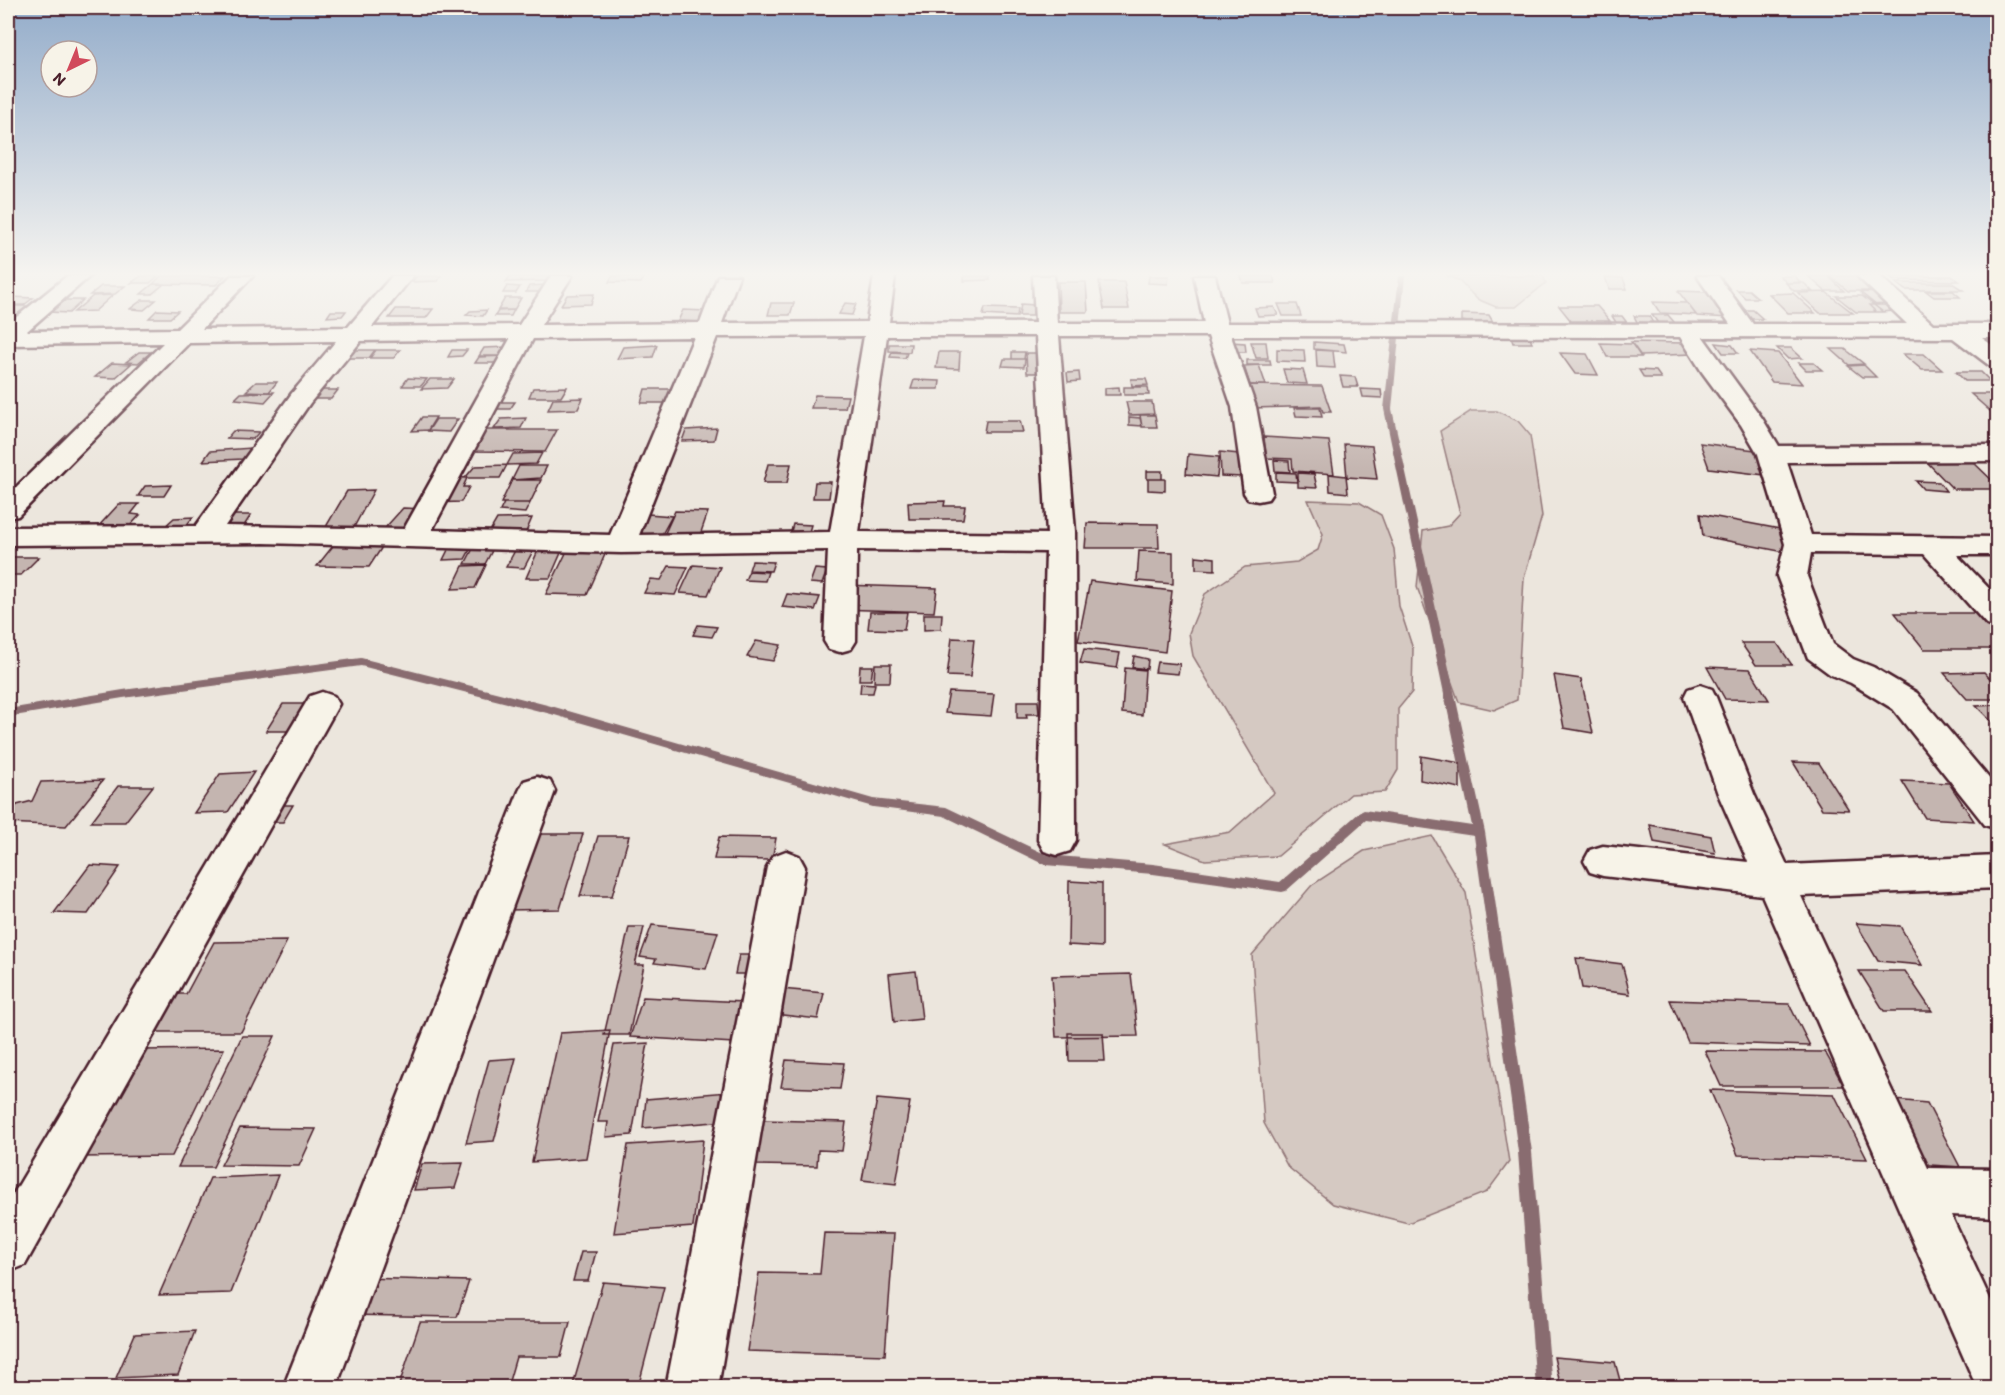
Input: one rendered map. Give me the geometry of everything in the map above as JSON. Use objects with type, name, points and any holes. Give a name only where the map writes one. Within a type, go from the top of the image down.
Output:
[{"type":"street","points":[[8,510],[176,341]]},
{"type":"street","points":[[203,536],[301,399],[350,341]]},
{"type":"street","points":[[414,537],[521,341]]},
{"type":"street","points":[[621,544],[640,488],[705,341]]},
{"type":"street","points":[[840,641],[843,541],[875,341]]},
{"type":"street","points":[[1047,341],[1061,543],[1057,840]]},
{"type":"street","points":[[1221,341],[1244,408],[1258,493]]},
{"type":"street","points":[[1694,341],[1710,367],[1753,423],[1771,454],[1791,513],[1798,544],[1792,576],[1819,650],[1842,667],[1862,675],[1905,701],[1998,815]]},
{"type":"street","points":[[1972,341],[1998,361]]},
{"type":"street","points":[[1771,454],[1993,457]]},
{"type":"street","points":[[8,536],[414,537],[621,544],[843,541],[1061,543]]},
{"type":"street","points":[[1798,544],[1998,546]]},
{"type":"street","points":[[1932,545],[1998,618]]},
{"type":"street","points":[[1700,697],[1736,794],[1913,1191],[1998,1375]]},
{"type":"street","points":[[8,1248],[322,704]]},
{"type":"street","points":[[309,1388],[537,791]]},
{"type":"street","points":[[1603,861],[1775,881],[1998,873]]},
{"type":"street","points":[[692,1388],[786,867]]},
{"type":"street","points":[[1913,1191],[1998,1193]]},
{"type":"shaded area","points":[[1471,411],[1497,411],[1518,421],[1530,435],[1542,516],[1524,578],[1517,700],[1494,710],[1459,702],[1417,587],[1423,531],[1448,526],[1460,513],[1440,431]]},
{"type":"shaded area","points":[[1308,500],[1359,502],[1381,515],[1394,549],[1399,606],[1413,649],[1412,692],[1398,709],[1398,770],[1385,792],[1351,794],[1278,856],[1205,860],[1165,844],[1230,832],[1274,793],[1193,656],[1189,633],[1205,594],[1245,567],[1297,562],[1318,550],[1323,534]]},
{"type":"shaded area","points":[[1432,836],[1466,893],[1509,1162],[1487,1192],[1408,1223],[1333,1204],[1288,1167],[1264,1123],[1252,955],[1312,885],[1364,851]]},
{"type":"building","points":[[1512,341],[1531,341],[1532,343],[1513,343]]},
{"type":"building","points":[[1231,342],[1245,343],[1246,352],[1233,352]]},
{"type":"building","points":[[1251,342],[1266,342],[1268,358],[1256,358]]},
{"type":"building","points":[[1314,342],[1344,344],[1346,352],[1314,349]]},
{"type":"building","points":[[1631,342],[1686,343],[1692,354],[1641,356]]},
{"type":"building","points":[[1600,343],[1632,344],[1641,357],[1607,357]]},
{"type":"building","points":[[1716,343],[1732,345],[1738,353],[1723,353]]},
{"type":"building","points":[[889,344],[911,344],[910,352],[889,351]]},
{"type":"building","points":[[657,345],[653,357],[617,359],[623,347]]},
{"type":"building","points":[[506,347],[501,356],[479,356],[484,348]]},
{"type":"building","points":[[1777,348],[1791,348],[1802,358],[1788,359]]},
{"type":"building","points":[[1277,349],[1304,350],[1305,362],[1277,361]]},
{"type":"building","points":[[1831,349],[1845,349],[1864,364],[1849,365]]},
{"type":"building","points":[[349,350],[375,350],[369,358],[344,358]]},
{"type":"building","points":[[376,350],[400,350],[394,358],[370,358]]},
{"type":"building","points":[[452,350],[467,350],[462,356],[448,357]]},
{"type":"building","points":[[1316,350],[1333,351],[1335,368],[1317,367]]},
{"type":"building","points":[[1750,351],[1778,353],[1802,384],[1772,382]]},
{"type":"building","points":[[139,352],[151,352],[138,363],[126,362]]},
{"type":"building","points":[[892,352],[907,353],[905,358],[890,357]]},
{"type":"building","points":[[939,352],[960,352],[959,369],[936,368]]},
{"type":"building","points":[[1012,352],[1025,352],[1024,359],[1012,359]]},
{"type":"building","points":[[1026,353],[1036,353],[1039,373],[1027,373]]},
{"type":"building","points":[[1560,353],[1587,354],[1598,375],[1575,374]]},
{"type":"building","points":[[1903,354],[1924,354],[1942,370],[1922,370]]},
{"type":"building","points":[[505,356],[502,363],[475,363],[479,357]]},
{"type":"building","points":[[1004,359],[1025,359],[1024,367],[1002,366]]},
{"type":"building","points":[[1247,360],[1270,360],[1271,365],[1247,365]]},
{"type":"building","points":[[112,363],[131,364],[115,378],[95,377]]},
{"type":"building","points":[[1799,363],[1814,363],[1822,370],[1806,370]]},
{"type":"building","points":[[1259,365],[1266,385],[1250,385],[1244,366]]},
{"type":"building","points":[[1864,365],[1876,377],[1862,377],[1848,366]]},
{"type":"building","points":[[1283,369],[1303,370],[1307,384],[1287,383]]},
{"type":"building","points":[[1639,370],[1656,371],[1661,378],[1644,378]]},
{"type":"building","points":[[1079,372],[1080,381],[1068,382],[1067,373]]},
{"type":"building","points":[[1956,372],[1981,372],[1990,381],[1965,381]]},
{"type":"building","points":[[1340,376],[1355,377],[1358,387],[1343,387]]},
{"type":"building","points":[[408,378],[427,379],[421,386],[402,386]]},
{"type":"building","points":[[430,379],[454,379],[447,388],[421,389]]},
{"type":"building","points":[[1131,379],[1146,379],[1148,385],[1132,386]]},
{"type":"building","points":[[914,380],[940,381],[939,389],[911,389]]},
{"type":"building","points":[[256,382],[277,382],[269,392],[246,391]]},
{"type":"building","points":[[1248,385],[1322,386],[1331,412],[1323,412],[1321,406],[1253,408]]},
{"type":"building","points":[[567,387],[561,397],[529,397],[533,388]]},
{"type":"building","points":[[1119,387],[1120,395],[1105,395],[1105,388]]},
{"type":"building","points":[[1124,387],[1148,387],[1149,395],[1124,395]]},
{"type":"building","points":[[645,389],[679,389],[674,403],[641,403]]},
{"type":"building","points":[[1361,389],[1381,390],[1382,398],[1363,397]]},
{"type":"building","points":[[315,390],[338,390],[331,399],[308,399]]},
{"type":"building","points":[[274,392],[265,402],[235,399],[241,393]]},
{"type":"building","points":[[1971,394],[1998,394],[1998,411],[1990,411]]},
{"type":"building","points":[[815,395],[848,396],[845,408],[811,408]]},
{"type":"building","points":[[583,398],[578,409],[548,410],[553,399]]},
{"type":"building","points":[[498,402],[515,402],[510,409],[494,409]]},
{"type":"building","points":[[1126,402],[1152,402],[1154,414],[1129,415]]},
{"type":"building","points":[[1294,408],[1320,408],[1322,417],[1296,416]]},
{"type":"building","points":[[1140,415],[1155,415],[1157,427],[1142,427]]},
{"type":"building","points":[[422,417],[436,417],[428,430],[412,431]]},
{"type":"building","points":[[1129,417],[1140,418],[1142,426],[1129,425]]},
{"type":"building","points":[[526,418],[521,428],[494,429],[501,419]]},
{"type":"building","points":[[436,419],[458,419],[449,432],[428,431]]},
{"type":"building","points":[[986,421],[1020,421],[1023,432],[984,432]]},
{"type":"building","points":[[717,428],[714,440],[682,441],[686,430]]},
{"type":"building","points":[[486,430],[557,430],[545,452],[472,451]]},
{"type":"building","points":[[233,431],[259,432],[253,439],[227,438]]},
{"type":"building","points":[[1264,437],[1329,441],[1334,474],[1293,471],[1292,459],[1266,458]]},
{"type":"building","points":[[1700,443],[1755,450],[1765,475],[1709,468]]},
{"type":"building","points":[[1344,444],[1372,446],[1377,479],[1347,477]]},
{"type":"building","points":[[251,448],[243,459],[203,461],[210,451]]},
{"type":"building","points":[[1220,452],[1239,454],[1241,477],[1221,476]]},
{"type":"building","points":[[542,453],[536,464],[507,465],[513,454]]},
{"type":"building","points":[[1188,454],[1219,457],[1217,477],[1186,474]]},
{"type":"building","points":[[1274,460],[1289,461],[1290,472],[1275,471]]},
{"type":"building","points":[[1925,460],[1971,460],[1998,486],[1998,489],[1953,489]]},
{"type":"building","points":[[768,464],[791,464],[787,483],[763,483]]},
{"type":"building","points":[[507,465],[500,478],[465,478],[475,466]]},
{"type":"building","points":[[519,466],[547,466],[541,478],[512,480]]},
{"type":"building","points":[[1147,471],[1162,471],[1162,479],[1147,479]]},
{"type":"building","points":[[1276,472],[1296,473],[1297,482],[1276,481]]},
{"type":"building","points":[[1298,473],[1314,474],[1317,488],[1298,487]]},
{"type":"building","points":[[1329,474],[1346,476],[1348,493],[1330,491]]},
{"type":"building","points":[[445,477],[467,478],[463,487],[469,487],[461,502],[431,503]]},
{"type":"building","points":[[1148,479],[1165,479],[1165,491],[1148,490]]},
{"type":"building","points":[[512,480],[541,480],[530,503],[501,503]]},
{"type":"building","points":[[1916,481],[1939,482],[1946,491],[1923,489]]},
{"type":"building","points":[[815,482],[831,482],[829,498],[813,498]]},
{"type":"building","points":[[171,485],[164,496],[138,496],[145,486]]},
{"type":"building","points":[[374,490],[354,527],[324,530],[347,491]]},
{"type":"building","points":[[945,501],[944,506],[965,506],[963,519],[909,519],[908,502]]},
{"type":"building","points":[[504,503],[530,503],[525,513],[500,511]]},
{"type":"building","points":[[119,504],[139,504],[131,514],[140,515],[128,528],[96,529]]},
{"type":"building","points":[[403,508],[424,509],[407,529],[384,529]]},
{"type":"building","points":[[675,511],[708,512],[700,535],[665,533]]},
{"type":"building","points":[[648,514],[672,516],[661,536],[637,533]]},
{"type":"building","points":[[1700,514],[1785,530],[1790,553],[1703,536]]},
{"type":"building","points":[[232,515],[251,515],[240,532],[219,532]]},
{"type":"building","points":[[193,517],[185,527],[164,527],[174,518]]},
{"type":"building","points":[[532,518],[526,532],[490,531],[497,519]]},
{"type":"building","points":[[1087,523],[1158,524],[1159,548],[1085,548]]},
{"type":"building","points":[[793,524],[811,525],[808,535],[790,535]]},
{"type":"building","points":[[337,541],[386,541],[369,567],[317,566]]},
{"type":"building","points":[[476,543],[496,543],[485,564],[465,564]]},
{"type":"building","points":[[450,546],[472,546],[465,559],[443,560]]},
{"type":"building","points":[[540,546],[564,546],[550,578],[526,578]]},
{"type":"building","points":[[517,547],[535,547],[524,568],[506,567]]},
{"type":"building","points":[[568,549],[607,550],[587,595],[546,594]]},
{"type":"building","points":[[1139,551],[1173,552],[1173,584],[1137,581]]},
{"type":"building","points":[[1196,556],[1215,558],[1215,570],[1196,569]]},
{"type":"building","points":[[8,557],[39,557],[21,575],[8,575]]},
{"type":"building","points":[[752,561],[774,562],[771,571],[749,570]]},
{"type":"building","points":[[486,565],[475,588],[452,589],[463,566]]},
{"type":"building","points":[[693,565],[720,567],[708,595],[680,593]]},
{"type":"building","points":[[669,566],[688,567],[675,595],[644,593],[651,579],[661,580]]},
{"type":"building","points":[[815,569],[827,570],[822,584],[810,583]]},
{"type":"building","points":[[749,571],[768,572],[765,581],[745,580]]},
{"type":"building","points":[[1090,581],[1172,591],[1165,652],[1078,641]]},
{"type":"building","points":[[843,585],[937,588],[934,612],[838,609]]},
{"type":"building","points":[[787,594],[820,597],[815,610],[782,607]]},
{"type":"building","points":[[870,612],[907,612],[904,630],[868,629]]},
{"type":"building","points":[[1895,613],[1977,613],[1998,635],[1998,649],[1924,649]]},
{"type":"building","points":[[924,614],[942,614],[941,629],[924,630]]},
{"type":"building","points":[[698,625],[717,627],[712,637],[693,635]]},
{"type":"building","points":[[952,638],[974,639],[970,677],[947,676]]},
{"type":"building","points":[[756,641],[781,645],[773,661],[747,657]]},
{"type":"building","points":[[1741,643],[1777,643],[1792,665],[1756,665]]},
{"type":"building","points":[[1084,649],[1120,653],[1117,668],[1080,663]]},
{"type":"building","points":[[1134,656],[1148,659],[1147,669],[1132,667]]},
{"type":"building","points":[[1157,662],[1180,664],[1178,674],[1155,672]]},
{"type":"building","points":[[875,664],[891,664],[890,682],[874,682]]},
{"type":"building","points":[[860,666],[873,666],[871,680],[859,680]]},
{"type":"building","points":[[1707,667],[1750,669],[1769,700],[1725,699]]},
{"type":"building","points":[[1125,668],[1145,670],[1142,715],[1122,713]]},
{"type":"building","points":[[1984,672],[1998,687],[1998,699],[1967,699],[1944,673]]},
{"type":"building","points":[[1554,675],[1581,679],[1593,733],[1564,728]]},
{"type":"building","points":[[861,683],[875,684],[873,693],[860,693]]},
{"type":"building","points":[[949,692],[994,694],[991,716],[945,713]]},
{"type":"building","points":[[1017,701],[1038,701],[1039,714],[1026,714],[1027,718],[1017,718]]},
{"type":"building","points":[[283,704],[306,704],[290,731],[266,731]]},
{"type":"building","points":[[1998,705],[1998,728],[1976,706]]},
{"type":"building","points":[[1421,756],[1460,763],[1460,788],[1420,780]]},
{"type":"building","points":[[1793,762],[1819,763],[1849,810],[1822,809]]},
{"type":"building","points":[[254,772],[228,812],[194,813],[220,774]]},
{"type":"building","points":[[103,780],[66,826],[8,823],[8,816],[17,805],[32,801],[41,782]]},
{"type":"building","points":[[1902,781],[1949,783],[1974,821],[1925,818]]},
{"type":"building","points":[[118,786],[153,786],[125,822],[91,822]]},
{"type":"building","points":[[279,805],[293,805],[283,822],[269,822]]},
{"type":"building","points":[[1650,825],[1711,836],[1715,853],[1654,842]]},
{"type":"building","points":[[536,834],[583,834],[560,909],[509,910]]},
{"type":"building","points":[[598,836],[629,836],[612,896],[580,896]]},
{"type":"building","points":[[719,837],[776,838],[772,860],[714,859]]},
{"type":"building","points":[[90,865],[120,867],[88,914],[54,913]]},
{"type":"building","points":[[1069,881],[1102,883],[1102,947],[1068,945]]},
{"type":"building","points":[[1856,923],[1900,926],[1922,965],[1878,961]]},
{"type":"building","points":[[652,925],[718,932],[706,969],[654,963],[656,959],[640,957]]},
{"type":"building","points":[[629,927],[644,927],[635,965],[644,965],[629,1035],[604,1035]]},
{"type":"building","points":[[287,941],[241,1032],[146,1032],[168,994],[186,994],[214,942]]},
{"type":"building","points":[[739,955],[758,955],[754,974],[735,974]]},
{"type":"building","points":[[1576,958],[1622,964],[1630,994],[1582,988]]},
{"type":"building","points":[[916,971],[922,1019],[894,1022],[889,974]]},
{"type":"building","points":[[1859,971],[1905,971],[1932,1011],[1884,1011]]},
{"type":"building","points":[[1131,974],[1138,1036],[1056,1037],[1052,976]]},
{"type":"building","points":[[781,989],[824,993],[818,1019],[774,1014]]},
{"type":"building","points":[[643,997],[743,1002],[734,1043],[630,1037]]},
{"type":"building","points":[[1670,1000],[1789,1004],[1810,1046],[1688,1042]]},
{"type":"building","points":[[610,1030],[586,1158],[532,1162],[560,1033]]},
{"type":"building","points":[[1068,1033],[1103,1033],[1105,1061],[1069,1061]]},
{"type":"building","points":[[242,1036],[275,1036],[213,1167],[178,1167]]},
{"type":"building","points":[[648,1043],[632,1135],[606,1137],[608,1122],[598,1122],[614,1045]]},
{"type":"building","points":[[224,1049],[172,1156],[81,1157],[140,1050]]},
{"type":"building","points":[[1705,1051],[1825,1052],[1844,1086],[1721,1086]]},
{"type":"building","points":[[516,1058],[494,1141],[466,1143],[489,1060]]},
{"type":"building","points":[[786,1060],[844,1063],[840,1089],[781,1087]]},
{"type":"building","points":[[1710,1090],[1834,1094],[1867,1159],[1738,1155]]},
{"type":"building","points":[[728,1092],[727,1121],[643,1128],[646,1099]]},
{"type":"building","points":[[877,1099],[910,1102],[896,1184],[862,1180]]},
{"type":"building","points":[[1884,1099],[1927,1103],[1960,1167],[1916,1164]]},
{"type":"building","points":[[762,1120],[846,1122],[842,1151],[818,1150],[817,1166],[754,1165]]},
{"type":"building","points":[[240,1128],[316,1129],[299,1166],[221,1165]]},
{"type":"building","points":[[703,1140],[693,1227],[614,1233],[628,1145]]},
{"type":"building","points":[[463,1163],[455,1188],[414,1190],[422,1164]]},
{"type":"building","points":[[278,1175],[231,1293],[159,1295],[210,1178]]},
{"type":"building","points":[[824,1233],[894,1234],[885,1355],[747,1351],[759,1273],[820,1274]]},
{"type":"building","points":[[581,1252],[596,1252],[588,1281],[573,1281]]},
{"type":"building","points":[[363,1278],[469,1281],[457,1317],[349,1315]]},
{"type":"building","points":[[603,1282],[664,1287],[638,1388],[572,1388]]},
{"type":"building","points":[[420,1322],[570,1322],[561,1357],[516,1357],[507,1388],[398,1388]]},
{"type":"building","points":[[195,1331],[178,1375],[116,1378],[135,1334]]},
{"type":"building","points":[[1554,1357],[1615,1362],[1622,1388],[1561,1388]]},
{"type":"waterway","points":[[1395,341],[1388,409],[1479,832]]},
{"type":"waterway","points":[[8,713],[123,694],[361,662],[551,710],[873,803],[946,812],[1045,860],[1153,869],[1282,887],[1364,815],[1479,832]]},
{"type":"waterway","points":[[1479,832],[1525,1152],[1544,1388]]}]
